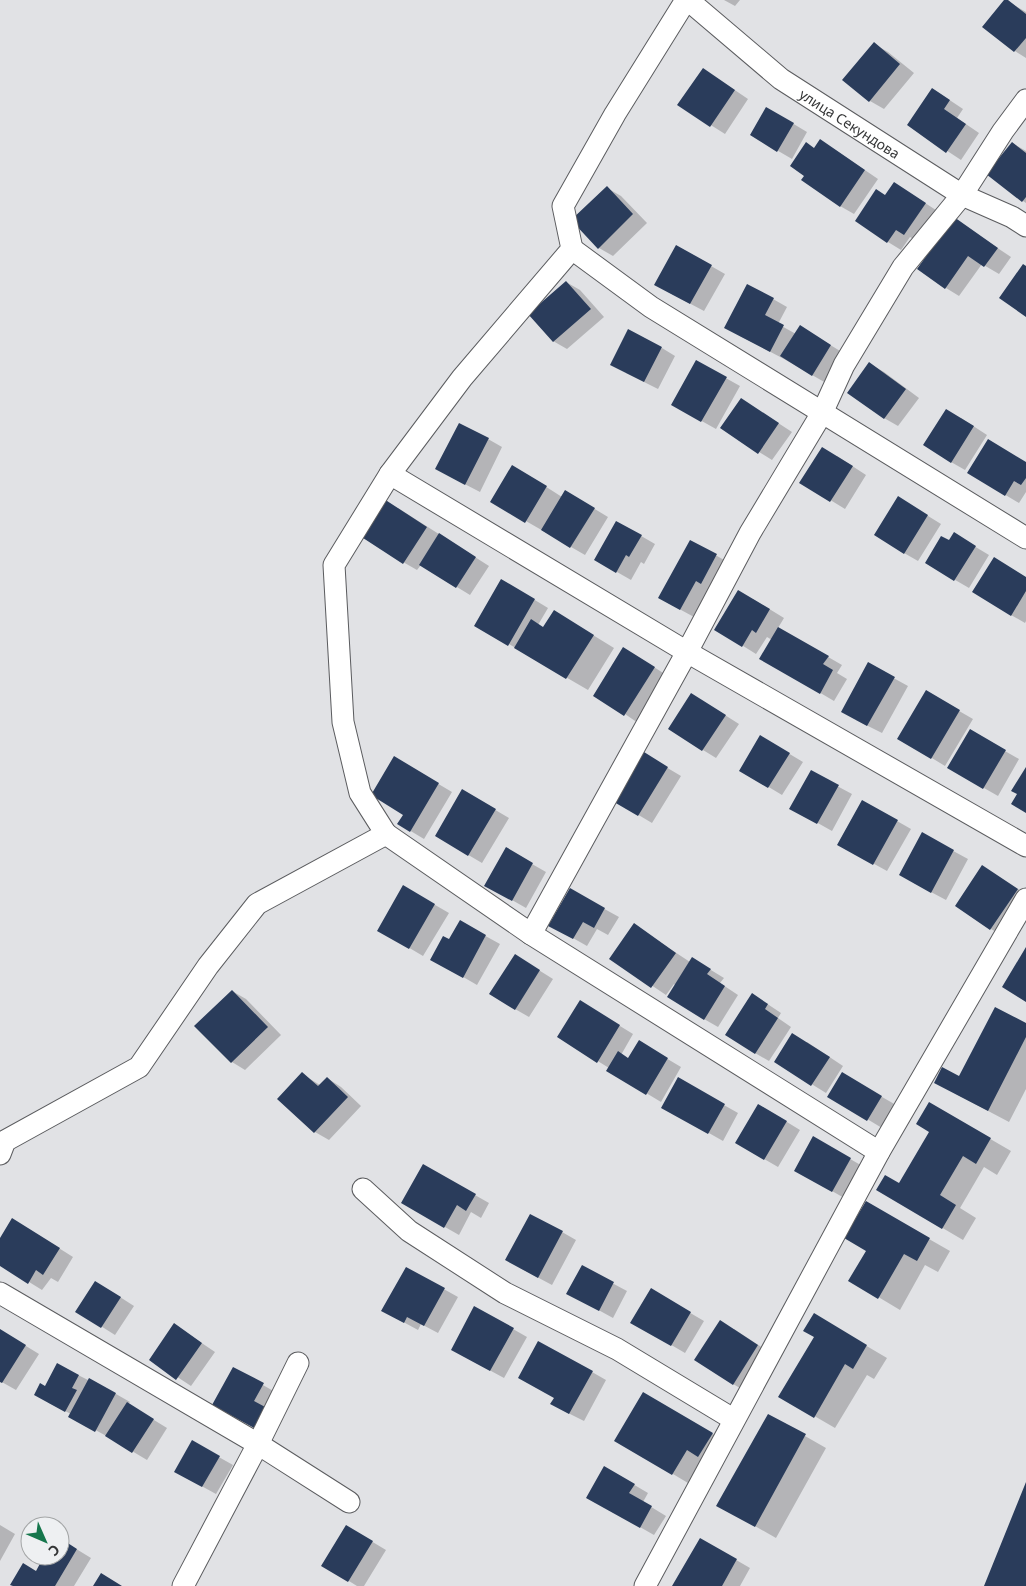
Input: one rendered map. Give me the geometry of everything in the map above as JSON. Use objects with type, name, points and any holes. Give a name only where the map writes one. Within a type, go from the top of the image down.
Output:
[{"type":"street","name":"улица Секундова","points":[[687,0],[781,79],[962,195],[1012,217],[1026,226]]},
{"type":"street","points":[[687,0],[615,114],[564,206],[572,249],[651,307],[1026,538]]},
{"type":"street","points":[[531,934],[687,652],[750,533],[822,413],[844,365],[903,267],[962,195],[1003,131],[1026,100]]},
{"type":"street","points":[[572,249],[462,378],[390,474],[334,565],[343,722],[360,793],[386,834],[531,934],[879,1152]]},
{"type":"street","points":[[390,474],[687,652],[1026,846]]},
{"type":"street","points":[[0,1154],[5,1141],[139,1067],[208,966],[257,904],[386,834]]},
{"type":"street","points":[[645,1586],[879,1152],[1026,899]]},
{"type":"street","points":[[363,1188],[409,1231],[505,1293],[617,1349],[733,1420]]},
{"type":"street","points":[[0,1293],[258,1444],[349,1502]]},
{"type":"street","points":[[183,1586],[258,1444],[298,1363]]},
{"type":"building","points":[[1004,0],[1008,0],[1026,14],[1026,38],[1014,52],[982,27]]},
{"type":"building","points":[[874,42],[900,64],[869,102],[842,80]]},
{"type":"building","points":[[703,68],[735,90],[710,127],[677,105]]},
{"type":"building","points":[[932,88],[950,100],[944,109],[966,124],[946,153],[907,125]]},
{"type":"building","points":[[766,107],[794,123],[777,152],[750,135]]},
{"type":"building","points":[[820,139],[865,170],[840,207],[801,180],[804,176],[790,166],[806,142],[814,148]]},
{"type":"building","points":[[1012,142],[1026,153],[1026,197],[1022,202],[986,174]]},
{"type":"building","points":[[894,182],[926,203],[904,235],[896,230],[887,243],[855,221],[876,189],[885,195]]},
{"type":"building","points":[[607,186],[633,214],[598,249],[571,220]]},
{"type":"building","points":[[954,217],[998,248],[984,267],[968,256],[945,289],[917,269]]},
{"type":"building","points":[[676,245],[712,265],[690,304],[654,285]]},
{"type":"building","points":[[1023,264],[1026,266],[1026,317],[999,298]]},
{"type":"building","points":[[566,281],[591,309],[553,342],[528,314]]},
{"type":"building","points":[[747,284],[774,298],[765,315],[784,325],[770,352],[724,328]]},
{"type":"building","points":[[800,325],[831,345],[812,376],[780,356]]},
{"type":"building","points":[[628,329],[662,347],[644,382],[610,365]]},
{"type":"building","points":[[696,360],[727,377],[701,422],[671,405]]},
{"type":"building","points":[[869,362],[906,389],[884,419],[847,393]]},
{"type":"building","points":[[741,398],[779,423],[758,454],[720,428]]},
{"type":"building","points":[[946,409],[974,426],[951,463],[923,445]]},
{"type":"building","points":[[459,423],[489,438],[465,485],[435,469]]},
{"type":"building","points":[[988,439],[1026,462],[1026,478],[1021,485],[1014,481],[1005,496],[967,473]]},
{"type":"building","points":[[822,447],[853,466],[830,502],[799,483]]},
{"type":"building","points":[[512,465],[547,486],[525,523],[490,502]]},
{"type":"building","points":[[565,490],[595,508],[570,548],[541,530]]},
{"type":"building","points":[[898,496],[928,515],[904,554],[874,535]]},
{"type":"building","points":[[384,499],[427,527],[403,564],[360,536]]},
{"type":"building","points":[[616,521],[642,535],[629,557],[626,555],[616,573],[594,560]]},
{"type":"building","points":[[954,532],[976,546],[954,581],[925,563],[941,536],[949,540]]},
{"type":"building","points":[[439,533],[476,557],[456,588],[419,565]]},
{"type":"building","points":[[690,540],[717,554],[701,584],[696,581],[680,610],[658,598]]},
{"type":"building","points":[[994,557],[1026,577],[1026,591],[1011,616],[972,592]]},
{"type":"building","points":[[501,579],[535,599],[508,646],[474,626]]},
{"type":"building","points":[[738,590],[770,609],[756,633],[752,630],[742,647],[714,630]]},
{"type":"building","points":[[554,610],[594,635],[566,679],[514,648],[531,619],[543,627]]},
{"type":"building","points":[[778,627],[829,656],[823,664],[833,670],[820,694],[759,659]]},
{"type":"building","points":[[623,647],[655,667],[624,716],[593,696]]},
{"type":"building","points":[[868,662],[895,677],[867,726],[841,712]]},
{"type":"building","points":[[926,690],[960,710],[931,759],[897,739]]},
{"type":"building","points":[[691,693],[726,715],[702,751],[668,729]]},
{"type":"building","points":[[970,729],[1006,750],[983,789],[947,768]]},
{"type":"building","points":[[760,735],[790,753],[768,788],[739,771]]},
{"type":"building","points":[[644,752],[668,767],[638,816],[614,802]]},
{"type":"building","points":[[394,756],[439,783],[410,832],[397,824],[403,815],[371,795]]},
{"type":"building","points":[[1026,767],[1026,813],[1011,804],[1017,794],[1011,791]]},
{"type":"building","points":[[811,770],[839,785],[817,824],[789,809]]},
{"type":"building","points":[[462,789],[496,809],[468,856],[435,836]]},
{"type":"building","points":[[862,800],[898,820],[873,865],[837,845]]},
{"type":"building","points":[[922,832],[954,850],[931,893],[899,875]]},
{"type":"building","points":[[506,847],[533,863],[512,901],[484,886]]},
{"type":"building","points":[[982,865],[1018,889],[990,930],[955,906]]},
{"type":"building","points":[[403,885],[435,904],[409,949],[377,931]]},
{"type":"building","points":[[570,888],[605,908],[594,928],[583,922],[573,939],[548,926]]},
{"type":"building","points":[[460,920],[486,935],[463,978],[430,960],[443,936],[449,939]]},
{"type":"building","points":[[634,923],[676,953],[651,988],[609,959]]},
{"type":"building","points":[[1026,947],[1026,1002],[1002,987]]},
{"type":"building","points":[[515,954],[540,970],[515,1010],[489,994]]},
{"type":"building","points":[[692,957],[711,969],[707,974],[725,986],[704,1020],[667,997]]},
{"type":"building","points":[[232,990],[268,1027],[231,1063],[194,1026]]},
{"type":"building","points":[[752,993],[768,1004],[765,1009],[778,1018],[755,1054],[725,1035]]},
{"type":"building","points":[[580,1000],[620,1025],[597,1063],[557,1037]]},
{"type":"building","points":[[995,1007],[1026,1023],[1026,1037],[988,1111],[934,1083],[942,1067],[959,1076]]},
{"type":"building","points":[[792,1033],[830,1057],[811,1086],[774,1062]]},
{"type":"building","points":[[639,1040],[668,1058],[646,1095],[606,1071],[618,1051],[628,1058]]},
{"type":"building","points":[[302,1072],[318,1086],[327,1077],[348,1097],[314,1133],[277,1099]]},
{"type":"building","points":[[842,1072],[882,1096],[867,1121],[827,1097]]},
{"type":"building","points":[[678,1077],[725,1104],[708,1134],[661,1108]]},
{"type":"building","points":[[929,1102],[991,1138],[976,1164],[963,1156],[940,1195],[956,1205],[942,1229],[876,1190],[885,1175],[899,1183],[929,1132],[916,1124]]},
{"type":"building","points":[[758,1104],[787,1121],[764,1160],[735,1143]]},
{"type":"building","points":[[813,1136],[851,1158],[832,1192],[794,1171]]},
{"type":"building","points":[[423,1164],[476,1194],[466,1211],[457,1205],[444,1228],[401,1203]]},
{"type":"building","points":[[866,1201],[930,1238],[917,1261],[904,1254],[878,1299],[848,1281],[866,1251],[844,1238]]},
{"type":"building","points":[[530,1214],[563,1231],[538,1278],[505,1260]]},
{"type":"building","points":[[12,1218],[60,1248],[43,1275],[36,1270],[28,1284],[0,1266],[0,1238]]},
{"type":"building","points":[[582,1265],[614,1282],[599,1311],[566,1294]]},
{"type":"building","points":[[406,1267],[445,1288],[424,1326],[407,1317],[404,1323],[381,1311]]},
{"type":"building","points":[[95,1281],[121,1297],[101,1328],[75,1312]]},
{"type":"building","points":[[651,1288],[691,1312],[671,1346],[630,1323]]},
{"type":"building","points":[[474,1306],[514,1328],[490,1371],[451,1350]]},
{"type":"building","points":[[814,1313],[867,1345],[853,1369],[845,1364],[814,1418],[778,1397],[814,1337],[803,1331]]},
{"type":"building","points":[[720,1320],[758,1345],[733,1385],[694,1360]]},
{"type":"building","points":[[174,1323],[202,1343],[176,1380],[149,1360]]},
{"type":"building","points":[[0,1329],[26,1345],[2,1383],[0,1382]]},
{"type":"building","points":[[538,1341],[593,1371],[569,1414],[550,1404],[554,1398],[518,1378]]},
{"type":"building","points":[[57,1363],[79,1375],[72,1388],[77,1390],[65,1412],[34,1395],[40,1383],[45,1386]]},
{"type":"building","points":[[233,1367],[264,1383],[254,1401],[267,1408],[256,1429],[212,1405]]},
{"type":"building","points":[[89,1378],[116,1393],[95,1432],[68,1417]]},
{"type":"building","points":[[643,1392],[713,1433],[698,1457],[687,1450],[672,1475],[614,1441]]},
{"type":"building","points":[[127,1402],[154,1419],[132,1453],[105,1436]]},
{"type":"building","points":[[768,1414],[806,1434],[755,1527],[716,1506]]},
{"type":"building","points":[[192,1440],[220,1456],[202,1487],[174,1472]]},
{"type":"building","points":[[604,1466],[635,1484],[629,1493],[652,1506],[640,1528],[586,1498]]},
{"type":"building","points":[[1026,1482],[1026,1586],[984,1586]]},
{"type":"building","points":[[346,1525],[373,1541],[348,1582],[321,1566]]},
{"type":"building","points":[[700,1538],[737,1559],[722,1586],[672,1586]]},
{"type":"building","points":[[70,1544],[77,1549],[70,1561]]},
{"type":"building","points":[[21,1566],[28,1566],[36,1571],[39,1566],[67,1566],[55,1586],[10,1585]]},
{"type":"building","points":[[101,1573],[122,1586],[93,1586]]}]
